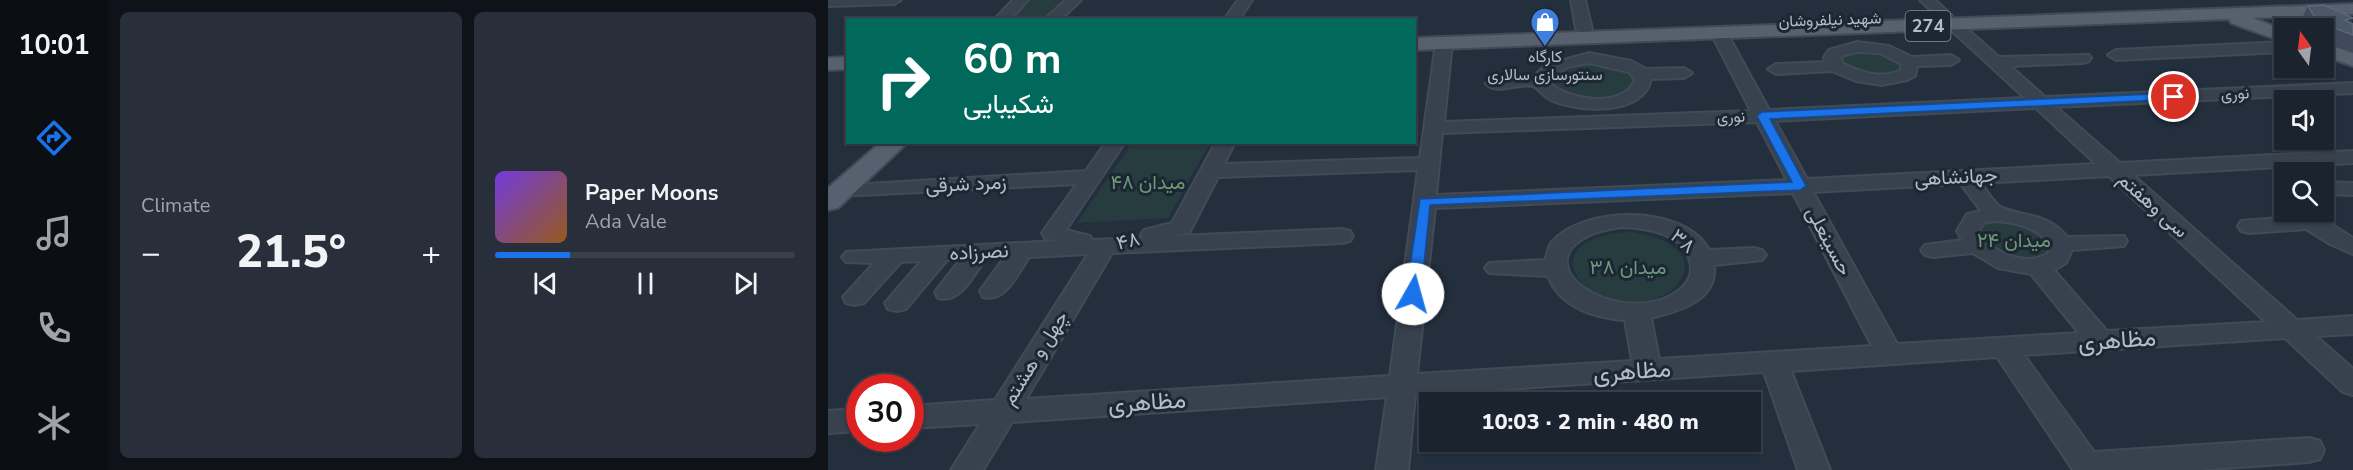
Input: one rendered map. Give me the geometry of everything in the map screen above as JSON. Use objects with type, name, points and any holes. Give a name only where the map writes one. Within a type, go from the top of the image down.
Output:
[{"type":"main road","points":[[2182,0],[2274,32]]},
{"type":"main road","name":"شهید نیلفروشان","points":[[1416,35],[1585,33],[1949,21],[2203,7],[2353,2]]},
{"type":"main road","name":"274","points":[[1585,33],[1719,33],[1841,29],[1949,21],[2353,9]]},
{"type":"main road","points":[[2271,12],[2269,20],[2274,28]]},
{"type":"main road","name":"شهید نیلفروشان","points":[[1416,44],[1585,33]]},
{"type":"main road","points":[[828,54],[846,53]]},
{"type":"main road","points":[[2334,53],[2353,60]]},
{"type":"main road","points":[[828,64],[846,63]]},
{"type":"main road","points":[[832,191],[872,144]]},
{"type":"main road","points":[[832,191],[893,144]]},
{"type":"street","points":[[828,2],[894,0]]},
{"type":"street","points":[[1003,18],[1021,0]]},
{"type":"street","points":[[1053,18],[1074,0]]},
{"type":"street","points":[[1232,18],[1245,0]]},
{"type":"street","points":[[1578,0],[1589,58]]},
{"type":"street","name":"سی وهفتم","points":[[1927,0],[2353,385]]},
{"type":"street","points":[[828,15],[854,1]]},
{"type":"street","points":[[1841,29],[1857,46]]},
{"type":"street","name":"حسینعلی","points":[[1719,33],[1889,354]]},
{"type":"street","points":[[1392,470],[1444,43]]},
{"type":"street","points":[[1835,66],[1832,57],[1835,53],[1857,46],[1883,49],[1909,62],[1952,60]]},
{"type":"street","points":[[2116,55],[2274,47]]},
{"type":"street","points":[[1542,81],[1551,68],[1575,59],[1589,58],[1621,62],[1640,74],[1684,73]]},
{"type":"street","points":[[1995,62],[2083,58]]},
{"type":"street","points":[[1776,69],[1835,66],[1857,76],[1884,79],[1904,76],[1910,72],[1909,62]]},
{"type":"street","points":[[1542,81],[1544,88],[1562,99],[1604,112],[1640,88],[1642,81],[1640,74]]},
{"type":"street","points":[[1884,79],[1908,109]]},
{"type":"street","points":[[1494,82],[1542,81]]},
{"type":"street","name":"نوری","points":[[1433,128],[1604,112],[1762,116],[2353,88]]},
{"type":"street","name":"۴۸","points":[[1115,144],[1053,233],[1104,247],[1181,228],[1225,144]]},
{"type":"street","name":"جهانشاهی","points":[[1424,202],[1800,186],[2353,157]]},
{"type":"street","points":[[1209,171],[1429,164]]},
{"type":"street","name":"زمرد شرقی","points":[[832,191],[1091,177]]},
{"type":"street","points":[[1965,177],[1994,214]]},
{"type":"street","points":[[2334,187],[2353,189]]},
{"type":"street","points":[[1614,194],[1620,220]]},
{"type":"street","points":[[2007,215],[2034,222],[2060,244],[2061,252],[2058,259],[2037,267],[2003,261],[1976,246],[1968,231],[1970,224],[1983,216],[2007,215]]},
{"type":"street","name":"۳۸","points":[[1620,220],[1662,225],[1680,234],[1693,245],[1701,258],[1703,273],[1696,288],[1662,309],[1637,313],[1613,312],[1590,306],[1571,295],[1559,282],[1554,268],[1556,253],[1565,240],[1580,230],[1620,220]]},
{"type":"street","points":[[2249,226],[2274,222]]},
{"type":"street","points":[[2313,222],[2353,247]]},
{"type":"street","points":[[1104,247],[1342,236]]},
{"type":"street","points":[[2060,244],[2116,241]]},
{"type":"street","points":[[1933,250],[1976,246]]},
{"type":"street","name":"نصرزاده","points":[[854,257],[1104,247]]},
{"type":"street","name":"چهل و هشتم","points":[[967,470],[1104,247]]},
{"type":"street","points":[[992,291],[1022,250]]},
{"type":"street","points":[[947,292],[979,252]]},
{"type":"street","points":[[897,303],[940,254]]},
{"type":"street","points":[[1701,258],[1754,255]]},
{"type":"street","points":[[855,297],[894,256]]},
{"type":"street","points":[[2037,267],[2100,341]]},
{"type":"street","points":[[1497,268],[1554,268]]},
{"type":"street","points":[[1637,313],[1647,370]]},
{"type":"street","name":"مظاهری","points":[[924,416],[2353,325]]},
{"type":"street","points":[[2004,347],[2088,467],[2308,450]]},
{"type":"street","points":[[1774,362],[1814,470]]},
{"type":"street","points":[[828,422],[846,421]]},
{"type":"green space","points":[[1027,0],[1068,0],[1047,18],[1007,18]]},
{"type":"green space","points":[[1875,50],[1901,60],[1904,69],[1889,74],[1871,75],[1855,72],[1841,62],[1843,54]]},
{"type":"green space","points":[[1589,58],[1633,67],[1640,88],[1622,99],[1562,99],[1542,81],[1551,68]]},
{"type":"green space","name":"میدان ۴۸","points":[[1131,144],[1209,144],[1168,218],[1077,223]]},
{"type":"green space","name":"میدان ۲۴","points":[[2022,219],[2057,247],[2041,263],[1986,251],[1975,221]]},
{"type":"green space","name":"میدان ۳۸","points":[[1630,232],[1648,235],[1668,243],[1682,256],[1685,265],[1683,275],[1669,292],[1642,302],[1617,302],[1595,293],[1580,280],[1573,265],[1578,250],[1596,238]]},
{"type":"building","points":[[2324,5],[2353,18],[2345,20],[2353,24],[2353,35],[2334,28],[2334,18],[2315,18],[2308,6]]},
{"type":"place","name":"کارگاه سنتورسازی سالاری","points":[[1545,48]]},
{"type":"route","points":[[1413,294],[1424,202],[1800,186],[1762,116],[2174,97]]}]
